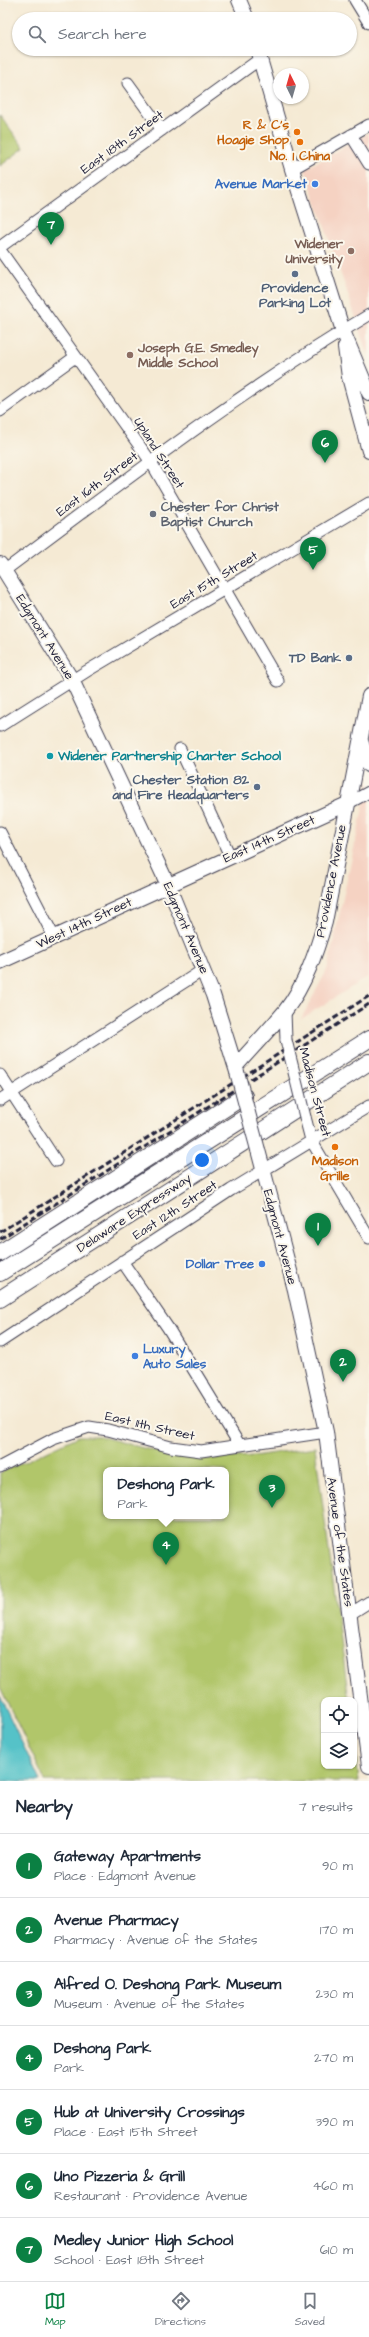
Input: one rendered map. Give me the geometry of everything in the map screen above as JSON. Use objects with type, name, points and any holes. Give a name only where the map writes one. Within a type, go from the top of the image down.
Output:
[{"type":"highway","name":"Delaware Expressway","points":[[0,1273],[369,1039]]},
{"type":"highway","name":"Delaware Expressway","points":[[0,1299],[369,1062]]},
{"type":"highway","points":[[0,1253],[244,1096]]},
{"type":"main road","points":[[241,1],[244,12]]},
{"type":"main road","points":[[260,56],[292,169],[343,331],[369,393]]},
{"type":"main road","points":[[343,331],[349,377],[369,451]]},
{"type":"main road","name":"Edgmont Avenue","points":[[2,568],[72,680],[168,885],[213,995],[237,1069],[302,1320]]},
{"type":"main road","name":"Providence Avenue","points":[[237,1069],[285,1011],[299,990],[319,945],[325,922],[369,696]]},
{"type":"main road","points":[[360,739],[369,765]]},
{"type":"main road","name":"East 14th Street","points":[[168,885],[347,804]]},
{"type":"main road","name":"West 14th Street","points":[[0,962],[168,885]]},
{"type":"main road","name":"Avenue of the States","points":[[302,1320],[326,1432],[369,1766]]},
{"type":"street","points":[[355,0],[369,23]]},
{"type":"street","name":"East 18th Street","points":[[0,248],[162,130],[256,56]]},
{"type":"street","points":[[128,83],[162,130]]},
{"type":"street","points":[[292,169],[369,125]]},
{"type":"street","points":[[351,135],[369,164]]},
{"type":"street","name":"Upland Street","points":[[0,248],[151,462],[278,681]]},
{"type":"street","name":"East 16th Street","points":[[2,568],[151,462],[343,331],[369,315]]},
{"type":"street","points":[[0,411],[76,357]]},
{"type":"street","name":"East 15th Street","points":[[0,726],[72,680],[369,503]]},
{"type":"street","points":[[180,749],[230,856]]},
{"type":"street","name":"East 14th Street","points":[[347,804],[369,792]]},
{"type":"street","points":[[0,832],[54,936]]},
{"type":"street","points":[[0,1100],[203,970]]},
{"type":"street","name":"Madison Street","points":[[285,1011],[286,1040],[311,1140],[369,1238]]},
{"type":"street","points":[[0,1075],[56,1161]]},
{"type":"street","name":"East 12th Street","points":[[0,1342],[262,1170],[369,1106]]},
{"type":"street","points":[[122,1261],[168,1328],[239,1444]]},
{"type":"street","name":"East 11th Street","points":[[0,1467],[53,1439],[89,1427],[108,1430],[172,1447],[200,1451],[326,1432]]},
{"type":"street","points":[[350,1614],[369,1602]]},
{"type":"shaded area","name":"Widener University","points":[[369,133],[369,356],[305,169]]},
{"type":"shaded area","points":[[369,781],[369,976],[301,1019],[327,970]]},
{"type":"green space","points":[[0,115],[24,148],[0,166]]},
{"type":"green space","points":[[79,1436],[99,1436],[158,1452],[203,1459],[254,1456],[315,1447],[349,1697],[321,1697],[321,1769],[357,1769],[357,1765],[359,1781],[45,1781],[0,1687],[0,1473]]},
{"type":"water","points":[[0,1696],[40,1781],[0,1781]]},
{"type":"railway","points":[[0,1232],[369,996]]},
{"type":"railway","points":[[0,1239],[369,1004]]},
{"type":"place","name":"R & C's Hoagie Shop","points":[[297,132]]},
{"type":"place","name":"No. 1 China","points":[[300,142]]},
{"type":"place","name":"Avenue Market","points":[[315,184]]},
{"type":"place","name":"Medley Junior High School","points":[[51,245]]},
{"type":"place","name":"Widener University","points":[[351,251]]},
{"type":"place","name":"Providence Parking Lot","points":[[295,274]]},
{"type":"place","name":"Joseph G.E. Smedley Middle School","points":[[130,355]]},
{"type":"place","name":"Uno Pizzeria & Grill","points":[[325,463]]},
{"type":"place","name":"Chester for Christ Baptist Church","points":[[153,514]]},
{"type":"place","name":"Hub at University Crossings","points":[[313,570]]},
{"type":"place","name":"TD Bank","points":[[349,658]]},
{"type":"place","name":"Widener Partnership Charter School","points":[[50,756]]},
{"type":"place","name":"Chester Station 82 and Fire Headquarters","points":[[257,787]]},
{"type":"place","name":"Madison Grille","points":[[335,1147]]},
{"type":"place","name":"Gateway Apartments","points":[[318,1246]]},
{"type":"place","name":"Dollar Tree","points":[[262,1264]]},
{"type":"place","name":"Luxury Auto Sales","points":[[135,1356]]},
{"type":"place","name":"Avenue Pharmacy","points":[[343,1382]]},
{"type":"place","name":"Alfred O. Deshong Park Museum","points":[[272,1508]]},
{"type":"place","name":"Deshong Park","points":[[166,1565]]}]
